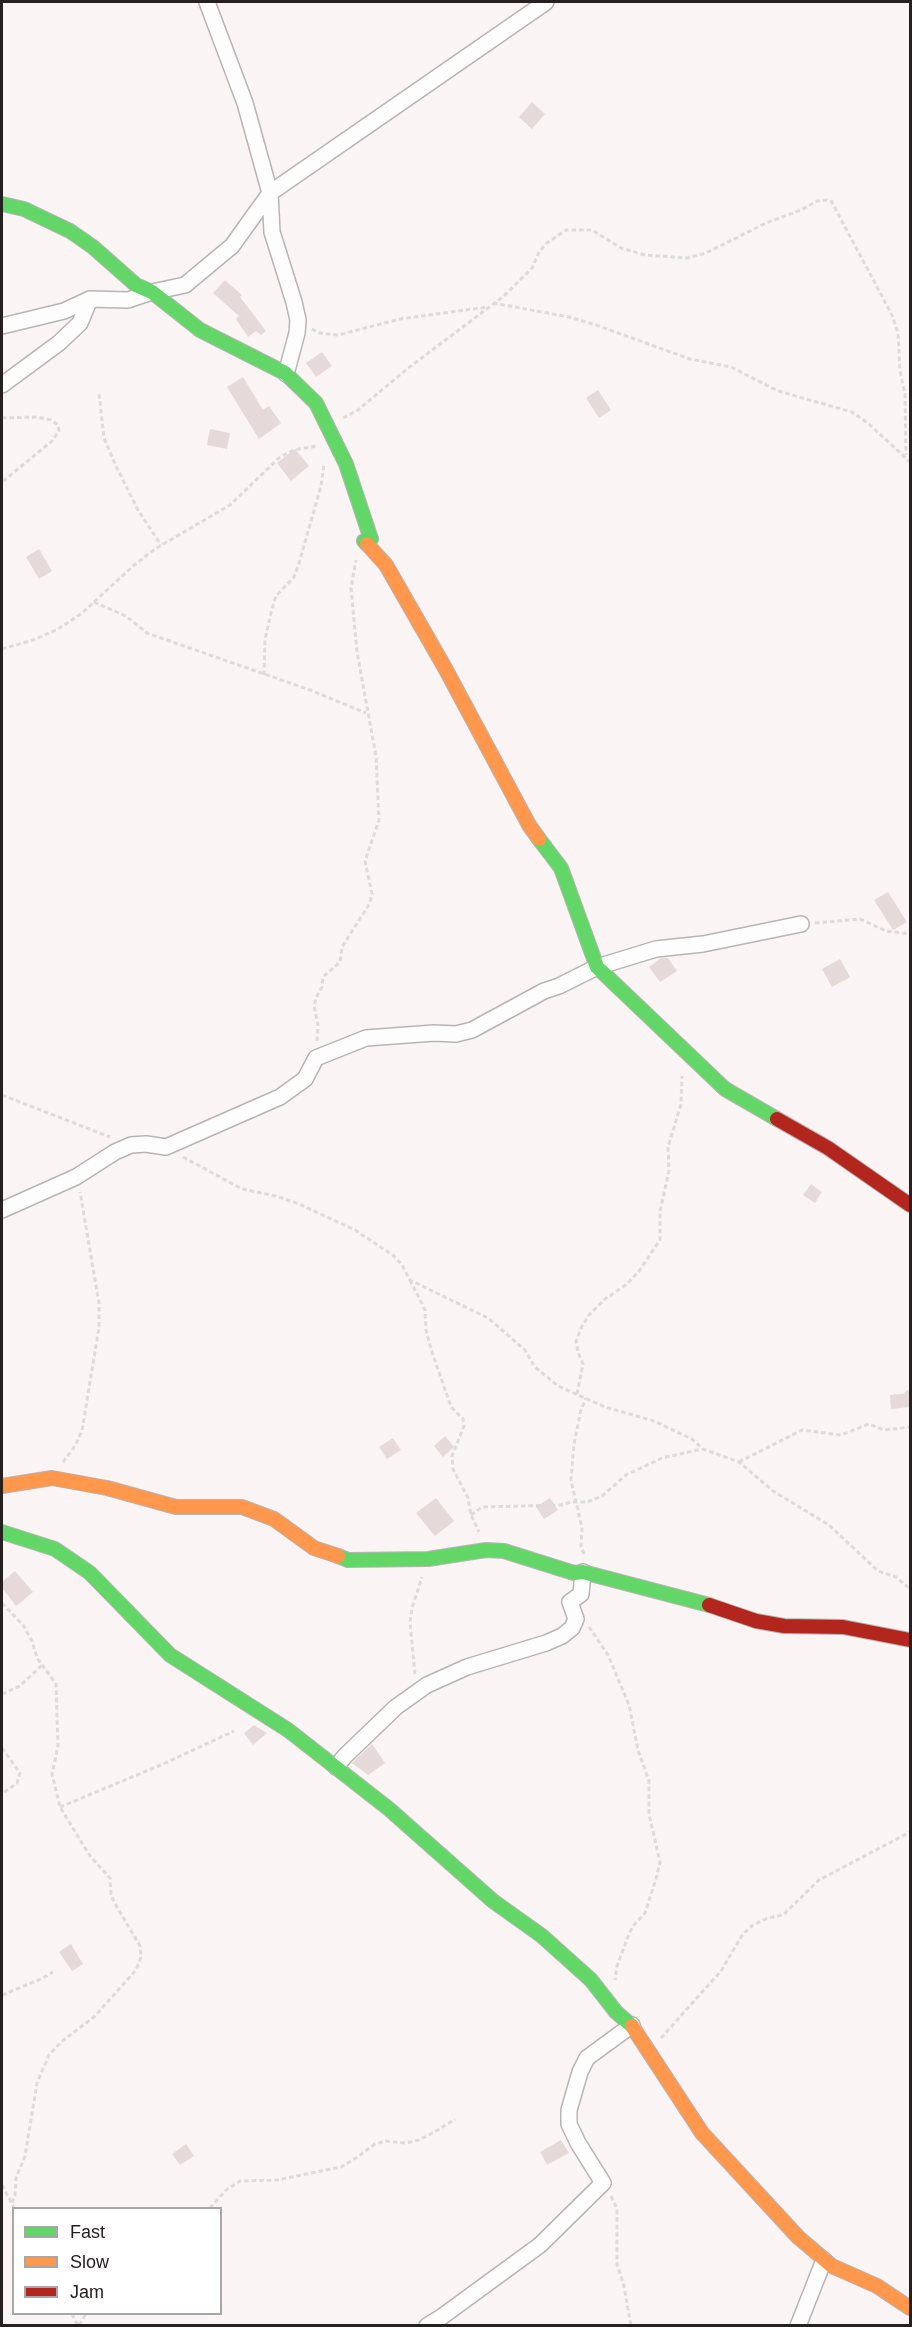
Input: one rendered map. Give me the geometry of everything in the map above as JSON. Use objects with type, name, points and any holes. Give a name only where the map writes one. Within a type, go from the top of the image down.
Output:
[{"type":"street","points":[[207,2],[245,103],[270,193],[272,232],[298,320],[297,333],[286,374]]},
{"type":"street","points":[[2,326],[64,311],[90,299],[128,300],[185,285],[232,246],[270,193],[546,2]]},
{"type":"street","points":[[2,204],[24,209],[70,231],[93,247],[136,285],[152,292],[200,330],[286,374],[316,403],[346,464],[371,539],[364,541],[386,565],[445,668],[529,825],[561,868],[597,967],[725,1089],[828,1148],[910,1205]]},
{"type":"street","points":[[2,385],[59,343],[80,323],[90,299]]},
{"type":"street","points":[[2,1210],[76,1177],[115,1152],[131,1145],[146,1144],[166,1147],[280,1097],[305,1079],[316,1058],[366,1038],[424,1033],[456,1034],[472,1030],[544,991],[597,967],[656,949],[703,944],[801,924]]},
{"type":"street","points":[[2,1486],[52,1478],[96,1485],[176,1507],[242,1507],[257,1511],[292,1531],[314,1548],[348,1560],[428,1559],[486,1550],[526,1557],[574,1573],[582,1572],[710,1605],[756,1621],[784,1626],[843,1627],[910,1640]]},
{"type":"street","points":[[2,1532],[38,1542],[71,1559],[90,1573],[170,1655],[270,1717],[389,1809],[493,1901],[542,1936],[591,1980],[616,2012],[632,2025],[702,2133],[769,2206],[832,2266],[877,2286],[910,2308]]},
{"type":"street","points":[[336,1767],[357,1744],[411,1695],[427,1685],[467,1667],[562,1636],[572,1628],[576,1619],[570,1602],[581,1594],[582,1572]]},
{"type":"street","points":[[427,2325],[540,2245],[603,2184],[569,2124],[569,2110],[580,2072],[587,2058],[632,2025]]},
{"type":"street","points":[[798,2325],[824,2260]]},
{"type":"path","points":[[328,425],[358,410],[524,278],[547,243],[566,230],[592,230],[621,248],[645,255],[687,258],[706,253],[817,201],[827,200],[832,202],[887,305],[898,333],[904,394],[906,455]]},
{"type":"path","points":[[493,303],[569,317],[596,325],[690,359],[731,368],[778,391],[844,409],[869,424],[906,455],[910,462]]},
{"type":"path","points":[[298,320],[319,333],[338,335],[400,319],[488,307]]},
{"type":"path","points":[[99,394],[104,438],[138,510],[161,545]]},
{"type":"path","points":[[2,418],[37,417],[51,420],[58,425],[59,431],[52,441],[2,482]]},
{"type":"path","points":[[2,649],[58,629],[81,615],[133,566],[161,545],[230,505],[280,457],[294,450],[318,446],[321,452]]},
{"type":"path","points":[[264,675],[266,639],[271,613],[276,596],[294,577],[299,563],[321,486],[323,459]]},
{"type":"path","points":[[316,1058],[319,1031],[314,1013],[316,998],[322,987],[324,974],[340,962],[342,947],[364,914],[372,894],[365,861],[379,820],[375,756],[357,652],[351,588],[355,564],[364,541]]},
{"type":"path","points":[[94,602],[126,616],[147,633],[310,690],[367,713]]},
{"type":"path","points":[[801,924],[860,919],[886,931],[910,934]]},
{"type":"path","points":[[577,1394],[583,1364],[576,1341],[582,1326],[589,1315],[605,1299],[627,1284],[660,1239],[660,1211],[669,1171],[668,1147],[681,1104],[681,1081],[688,1053]]},
{"type":"path","points":[[2,1095],[131,1145]]},
{"type":"path","points":[[166,1147],[242,1189],[276,1196],[299,1204],[355,1230],[394,1256],[402,1265],[425,1310],[426,1330],[451,1407],[463,1419],[464,1426],[452,1456],[453,1469],[468,1498],[471,1515],[486,1550]]},
{"type":"path","points":[[52,1478],[75,1446],[82,1431],[99,1327],[99,1303],[93,1262],[76,1177]]},
{"type":"path","points":[[410,1280],[488,1318],[525,1350],[535,1367],[558,1386],[605,1407],[672,1428],[692,1439],[703,1449],[739,1462],[773,1491],[829,1525],[878,1572],[896,1578],[910,1589]]},
{"type":"path","points":[[905,1394],[910,1390]]},
{"type":"path","points":[[582,1572],[586,1560],[581,1546],[582,1528],[571,1480],[574,1444],[581,1410],[586,1398]]},
{"type":"path","points":[[739,1462],[790,1434],[802,1430],[841,1435],[869,1424],[884,1430],[910,1427]]},
{"type":"path","points":[[471,1515],[482,1507],[587,1502],[602,1496],[626,1475],[662,1458],[703,1449]]},
{"type":"path","points":[[411,1695],[416,1680],[411,1640],[412,1608],[428,1559]]},
{"type":"path","points":[[570,1602],[598,1638],[617,1674],[629,1705],[649,1781],[649,1814],[658,1851],[658,1870],[645,1913],[633,1926],[617,1966],[616,2012]]},
{"type":"path","points":[[2,1603],[23,1626],[42,1665],[56,1684],[58,1746],[52,1774],[60,1807],[90,1856],[110,1878],[114,1902],[140,1946],[141,1957],[136,1970],[94,2017],[61,2042],[49,2055],[37,2083],[25,2156],[16,2178],[13,2207]]},
{"type":"path","points":[[2,1694],[20,1686],[42,1665]]},
{"type":"path","points":[[60,1807],[161,1765],[234,1731]]},
{"type":"path","points":[[2,1748],[20,1773],[17,1783],[2,1794]]},
{"type":"path","points":[[650,2054],[667,2029],[721,1971],[743,1934],[753,1925],[768,1917],[783,1914],[819,1880],[910,1832]]},
{"type":"path","points":[[2,1995],[53,1972]]},
{"type":"path","points":[[211,2207],[226,2190],[240,2181],[277,2180],[341,2167],[375,2144],[386,2141],[406,2143],[419,2140],[455,2119]]},
{"type":"path","points":[[603,2184],[615,2201],[617,2209],[617,2264],[624,2286],[631,2325]]},
{"type":"path","points":[[2,2185],[13,2207]]},
{"type":"building","points":[[532,102],[545,114],[532,129],[519,117]]},
{"type":"building","points":[[225,280],[242,295],[240,297],[266,331],[261,335],[256,331],[248,337],[236,319],[239,316],[213,293]]},
{"type":"building","points":[[322,352],[332,366],[316,377],[306,363]]},
{"type":"building","points":[[243,377],[263,410],[269,406],[281,423],[259,439],[227,387]]},
{"type":"building","points":[[598,390],[611,410],[599,418],[586,398]]},
{"type":"building","points":[[210,429],[230,433],[227,449],[207,445]]},
{"type":"building","points":[[295,449],[309,466],[291,481],[277,463]]},
{"type":"building","points":[[39,549],[52,571],[39,579],[26,557]]},
{"type":"building","points":[[888,892],[907,922],[893,930],[874,900]]},
{"type":"building","points":[[661,958],[668,958],[677,971],[660,982],[649,967]]},
{"type":"building","points":[[840,959],[850,977],[832,987],[822,969]]},
{"type":"building","points":[[811,1184],[822,1192],[815,1203],[803,1195]]},
{"type":"building","points":[[910,1393],[910,1407],[891,1409],[890,1395]]},
{"type":"building","points":[[445,1436],[454,1447],[443,1457],[434,1446]]},
{"type":"building","points":[[393,1438],[401,1450],[387,1459],[379,1447]]},
{"type":"building","points":[[436,1498],[454,1521],[435,1536],[416,1513]]},
{"type":"building","points":[[550,1498],[558,1510],[544,1519],[536,1507]]},
{"type":"building","points":[[15,1571],[33,1592],[16,1606],[2,1588],[2,1582]]},
{"type":"building","points":[[254,1725],[267,1733],[253,1745],[244,1733]]},
{"type":"building","points":[[372,1744],[385,1763],[368,1775],[352,1763]]},
{"type":"building","points":[[71,1944],[83,1964],[72,1971],[59,1952]]},
{"type":"building","points":[[561,2140],[569,2153],[547,2165],[540,2152]]},
{"type":"building","points":[[186,2144],[194,2156],[180,2165],[172,2154]]},
{"type":"traffic: fast","points":[[2,204],[24,209],[70,231],[93,247],[136,285],[152,292],[200,330],[285,373],[316,403],[346,464],[371,539],[364,541],[367,544]]},
{"type":"traffic: fast","points":[[539,839],[561,868],[597,967],[725,1089],[777,1119]]},
{"type":"traffic: fast","points":[[2,1532],[55,1549],[90,1573],[170,1655],[288,1730],[389,1809],[493,1901],[542,1936],[591,1980],[616,2012],[632,2026]]},
{"type":"traffic: fast","points":[[338,1556],[348,1560],[428,1559],[486,1550],[504,1551],[574,1573],[583,1572],[709,1605]]},
{"type":"traffic: slow","points":[[367,544],[386,565],[445,668],[529,825],[539,839]]},
{"type":"traffic: slow","points":[[2,1486],[52,1478],[107,1488],[176,1507],[242,1507],[274,1519],[314,1548],[338,1556]]},
{"type":"traffic: slow","points":[[632,2026],[702,2133],[798,2237],[832,2266],[877,2286],[910,2308]]},
{"type":"traffic: jam","points":[[777,1119],[828,1148],[910,1205]]},
{"type":"traffic: jam","points":[[709,1605],[756,1621],[784,1626],[843,1627],[910,1640]]}]
